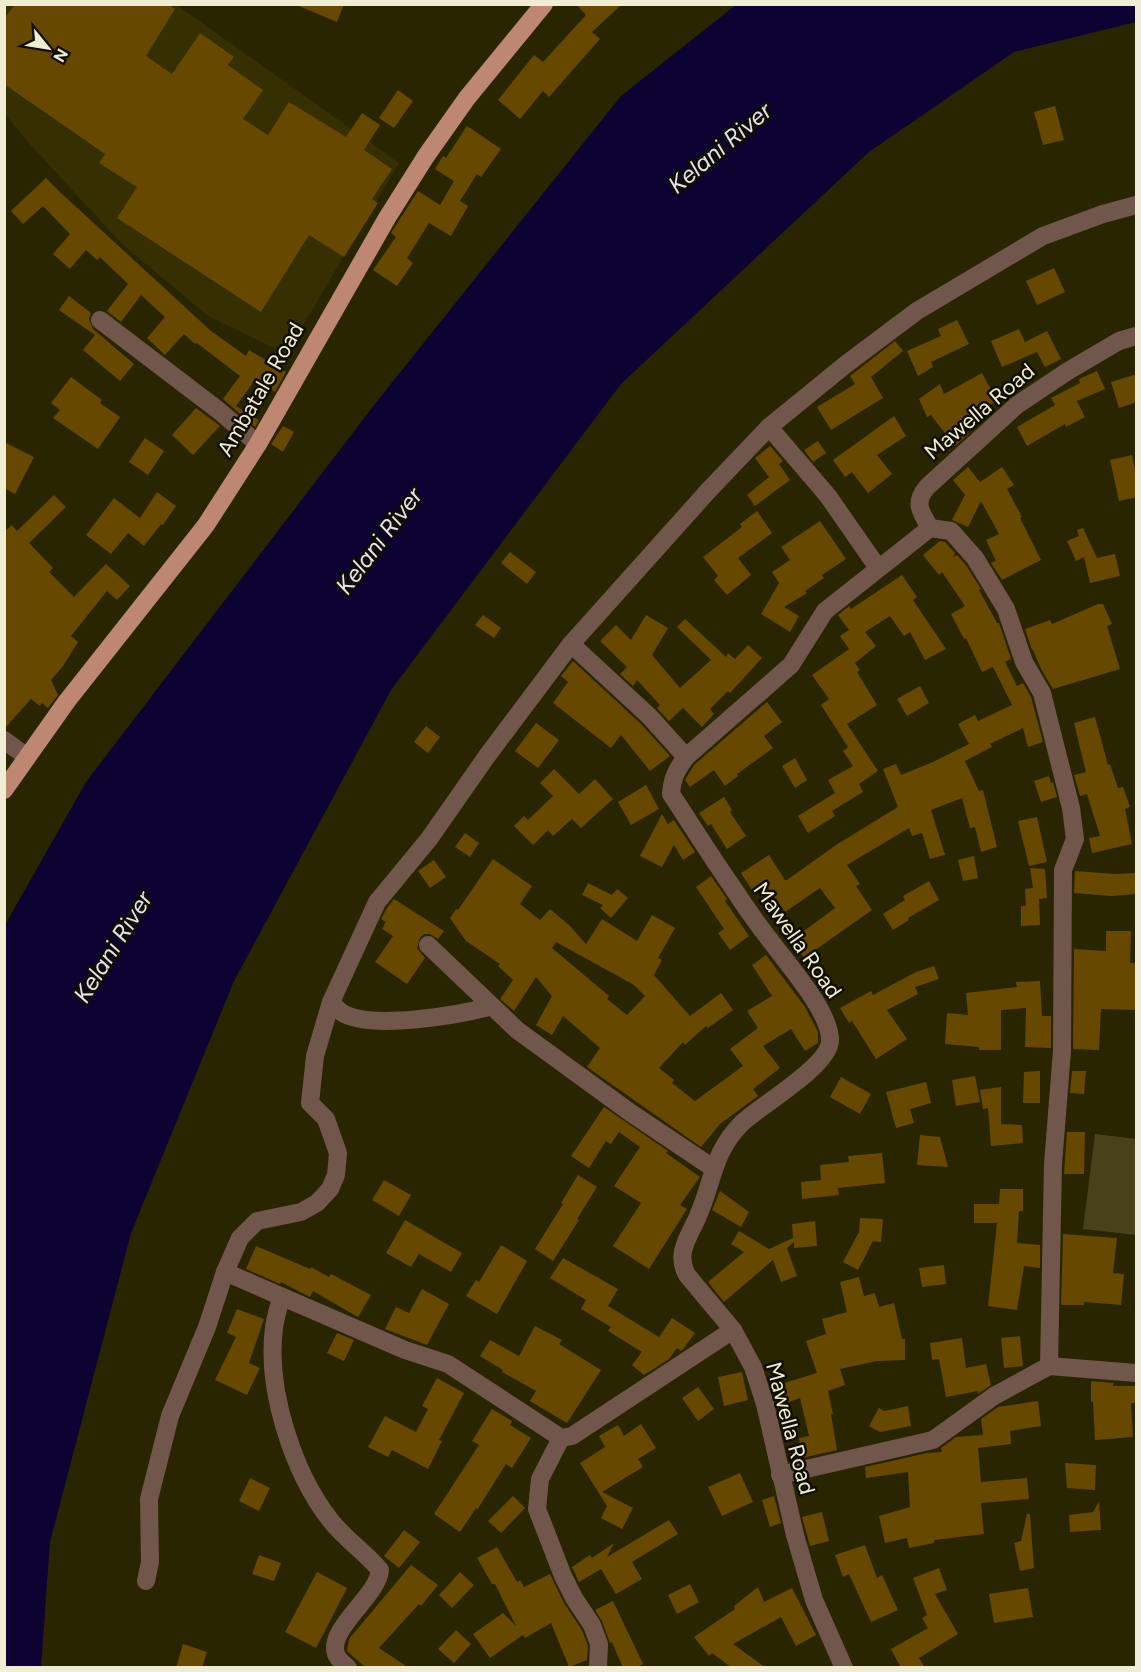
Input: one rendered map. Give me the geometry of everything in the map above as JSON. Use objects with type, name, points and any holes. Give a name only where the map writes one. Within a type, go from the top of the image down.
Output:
[{"type":"main road","name":"Ambatale Road","points":[[4,790],[67,701],[206,525],[258,444],[371,245],[420,165],[467,98],[544,4]]},
{"type":"street","points":[[147,1581],[150,1563],[149,1499],[170,1416],[207,1328],[225,1272],[240,1238],[257,1221],[301,1212],[317,1203],[330,1190],[336,1174],[338,1153],[326,1119],[310,1103],[315,1056],[331,1002],[377,902],[429,839],[487,756],[571,644],[708,491],[769,427],[916,311],[1043,236],[1103,214],[1137,205]]},
{"type":"street","points":[[100,320],[218,410],[258,444]]},
{"type":"street","name":"Mawella Road","points":[[844,1668],[814,1600],[795,1535],[765,1404],[753,1366],[734,1330],[687,1275],[682,1265],[685,1245],[708,1192],[713,1168],[722,1148],[742,1123],[812,1068],[825,1055],[830,1042],[828,1029],[797,975],[772,944],[671,794],[675,772],[686,758],[791,665],[825,611],[930,528],[918,506],[919,496],[927,487],[1017,405],[1119,341],[1137,336]]},
{"type":"street","points":[[769,427],[828,496],[878,568]]},
{"type":"street","points":[[930,528],[951,531],[975,558],[1006,609],[1024,662],[1042,693],[1071,808],[1075,839],[1063,870],[1062,1051],[1053,1164],[1049,1365]]},
{"type":"street","points":[[571,644],[649,716],[686,758]]},
{"type":"street","points":[[4,740],[27,757]]},
{"type":"street","points":[[428,945],[517,1030],[631,1113],[713,1168]]},
{"type":"street","points":[[331,1002],[343,1013],[369,1020],[402,1022],[472,1012],[492,1006]]},
{"type":"street","points":[[225,1272],[405,1350],[448,1364],[561,1438],[572,1436],[734,1330]]},
{"type":"street","points":[[281,1297],[274,1327],[272,1366],[288,1439],[305,1479],[330,1521],[380,1570],[374,1587],[340,1632],[334,1646],[336,1657],[348,1668]]},
{"type":"street","points":[[780,1474],[933,1440],[994,1396],[1049,1365],[1137,1373]]},
{"type":"street","points":[[561,1438],[540,1479],[537,1509],[563,1576],[592,1625],[599,1644],[598,1668]]},
{"type":"shaded area","points":[[5,5],[177,5],[399,163],[286,354],[208,316],[122,244],[5,114]]},
{"type":"shaded area","points":[[1095,1134],[1136,1139],[1136,1235],[1083,1229]]},
{"type":"water","name":"Kelani River","points":[[737,4],[1136,4],[1136,22],[1014,52],[869,152],[621,384],[391,690],[234,981],[131,1233],[50,1542],[41,1667],[5,1667],[5,925],[86,782],[378,400],[621,96]]},
{"type":"building","points":[[15,4],[168,4],[175,9],[146,56],[172,74],[200,33],[234,57],[228,65],[263,90],[243,119],[268,135],[289,102],[346,137],[362,113],[380,125],[364,150],[392,169],[372,199],[378,203],[344,257],[309,235],[261,312],[117,218],[137,187],[99,163],[105,154],[4,84],[4,19]]},
{"type":"building","points":[[294,4],[344,4],[337,22]]},
{"type":"building","points":[[576,4],[622,4],[592,32],[600,39],[549,97],[543,91],[520,119],[498,100],[534,55],[543,62],[586,15]]},
{"type":"building","points":[[398,90],[413,101],[394,128],[379,118]]},
{"type":"building","points":[[1055,106],[1064,140],[1043,145],[1034,112]]},
{"type":"building","points":[[467,126],[501,149],[481,177],[477,174],[460,201],[468,206],[451,236],[429,223],[407,258],[413,263],[397,286],[373,270],[396,237],[391,233],[418,191],[440,205],[454,181],[435,169],[443,156],[446,158]]},
{"type":"building","points":[[46,178],[211,331],[246,356],[249,350],[286,372],[275,392],[255,380],[236,406],[259,420],[255,427],[223,399],[240,376],[184,334],[165,355],[147,338],[165,317],[141,295],[121,322],[107,311],[128,284],[100,257],[97,260],[86,250],[70,269],[53,254],[70,234],[43,206],[23,224],[11,211]]},
{"type":"building","points":[[1054,268],[1065,292],[1037,305],[1026,281]]},
{"type":"building","points":[[69,296],[91,313],[89,319],[93,329],[134,364],[120,381],[83,350],[95,335],[59,310]]},
{"type":"building","points":[[957,320],[969,344],[931,362],[933,367],[918,376],[907,351],[941,336],[938,329]]},
{"type":"building","points":[[1019,329],[1025,342],[1047,331],[1061,359],[1045,367],[1037,352],[1002,367],[991,341]]},
{"type":"building","points":[[895,341],[903,351],[871,377],[883,398],[831,430],[817,407],[855,384],[850,376]]},
{"type":"building","points":[[1097,371],[1105,389],[1077,401],[1085,417],[1066,427],[1065,424],[1027,446],[1017,427],[1055,405],[1051,398],[1080,383],[1079,379]]},
{"type":"building","points":[[982,373],[997,401],[959,421],[969,434],[955,446],[931,415],[927,417],[919,399],[940,384],[944,394]]},
{"type":"building","points":[[1137,374],[1137,402],[1119,408],[1111,382]]},
{"type":"building","points":[[71,377],[102,400],[100,403],[120,417],[98,449],[53,418],[60,410],[51,403]]},
{"type":"building","points":[[196,408],[220,426],[193,455],[172,435]]},
{"type":"building","points":[[894,416],[906,436],[877,455],[892,474],[868,493],[852,472],[845,477],[833,460]]},
{"type":"building","points":[[283,426],[294,432],[283,452],[271,444]]},
{"type":"building","points":[[145,438],[164,451],[148,475],[129,462]]},
{"type":"building","points":[[818,441],[826,453],[813,462],[804,450]]},
{"type":"building","points":[[4,442],[34,457],[15,494],[4,488]]},
{"type":"building","points":[[770,446],[783,461],[779,464],[790,480],[755,506],[747,495],[769,477],[755,458]]},
{"type":"building","points":[[1132,455],[1137,478],[1137,497],[1119,501],[1110,460]]},
{"type":"building","points":[[968,467],[980,482],[1002,467],[1014,485],[1007,489],[1041,560],[1002,580],[991,563],[996,561],[986,540],[999,534],[981,501],[968,527],[952,520],[965,495],[953,480]]},
{"type":"building","points":[[157,492],[176,506],[144,546],[128,533],[111,554],[86,535],[114,498],[140,518]]},
{"type":"building","points":[[54,495],[66,507],[29,543],[53,568],[49,572],[74,597],[106,564],[130,586],[117,600],[107,591],[71,636],[78,642],[51,680],[58,695],[48,708],[42,703],[40,706],[31,699],[4,729],[4,532],[12,525],[17,531]]},
{"type":"building","points":[[757,511],[772,533],[738,558],[751,575],[727,595],[714,580],[718,576],[703,557],[742,527],[740,524]]},
{"type":"building","points":[[820,521],[846,559],[822,575],[824,578],[805,591],[807,593],[784,607],[799,616],[790,632],[761,614],[779,583],[772,572],[790,560],[781,547]]},
{"type":"building","points":[[1083,528],[1097,558],[1115,554],[1120,576],[1090,583],[1084,557],[1076,561],[1067,541],[1079,536],[1077,530]]},
{"type":"building","points":[[940,541],[945,542],[955,553],[953,557],[957,555],[966,565],[999,623],[1011,659],[1005,662],[1017,686],[1023,683],[1031,697],[1043,742],[1028,747],[1023,728],[990,744],[992,747],[965,761],[979,791],[983,790],[997,847],[981,852],[975,827],[970,828],[962,798],[931,810],[945,855],[930,859],[922,833],[912,836],[909,828],[847,865],[860,884],[856,886],[872,910],[804,958],[792,940],[835,908],[820,888],[785,912],[766,885],[754,893],[741,873],[769,855],[787,880],[836,845],[898,807],[883,769],[896,764],[901,775],[933,762],[969,744],[958,724],[975,715],[978,721],[1012,705],[993,667],[982,672],[966,638],[964,639],[951,614],[965,606],[942,572],[939,575],[923,555]]},
{"type":"building","points":[[510,552],[536,572],[527,584],[501,563]]},
{"type":"building","points":[[902,575],[917,597],[913,600],[946,649],[925,660],[910,632],[904,636],[890,616],[865,632],[876,646],[855,663],[860,670],[857,672],[877,705],[847,724],[878,771],[859,784],[863,792],[832,811],[835,816],[808,833],[798,816],[835,793],[828,780],[853,766],[843,751],[848,747],[821,705],[829,699],[812,675],[849,649],[840,636],[849,630],[838,615],[849,606],[851,609]]},
{"type":"building","points":[[1098,604],[1103,604],[1112,624],[1107,626],[1120,669],[1053,689],[1032,650],[1025,629],[1050,620],[1052,624]]},
{"type":"building","points":[[483,615],[501,628],[494,638],[475,625]]},
{"type":"building","points":[[646,615],[668,628],[652,655],[680,688],[711,660],[677,627],[685,619],[726,657],[728,653],[735,659],[748,645],[762,658],[730,693],[728,691],[710,709],[714,714],[702,727],[683,708],[669,721],[657,708],[660,705],[637,680],[633,686],[620,674],[627,667],[600,641],[616,625],[631,640]]},
{"type":"building","points":[[573,661],[641,724],[670,756],[650,771],[621,735],[611,748],[553,703],[568,682],[561,676]]},
{"type":"building","points":[[920,686],[929,703],[907,716],[897,699]]},
{"type":"building","points":[[767,702],[782,722],[764,736],[773,748],[737,774],[738,776],[725,786],[714,770],[690,787],[685,780],[694,765]]},
{"type":"building","points":[[1095,717],[1108,765],[1110,764],[1118,788],[1123,787],[1130,807],[1125,809],[1132,844],[1092,853],[1089,838],[1100,836],[1087,794],[1080,796],[1074,775],[1086,772],[1074,723]]},
{"type":"building","points":[[536,723],[559,740],[538,768],[515,751]]},
{"type":"building","points":[[426,726],[440,737],[428,753],[414,742]]},
{"type":"building","points":[[795,758],[807,780],[795,788],[782,766]]},
{"type":"building","points":[[554,769],[579,794],[595,779],[613,799],[581,828],[572,819],[553,836],[548,830],[533,845],[514,826],[524,816],[528,820],[553,796],[540,783]]},
{"type":"building","points":[[1049,776],[1057,797],[1041,802],[1034,781]]},
{"type":"building","points":[[646,785],[659,809],[631,825],[618,802]]},
{"type":"building","points":[[724,797],[732,810],[730,812],[746,836],[727,849],[711,824],[708,826],[699,813]]},
{"type":"building","points":[[662,814],[668,824],[674,820],[695,852],[683,860],[674,845],[662,867],[640,856]]},
{"type":"building","points":[[1037,817],[1047,862],[1029,866],[1018,821]]},
{"type":"building","points":[[465,833],[479,843],[470,857],[455,847]]},
{"type":"building","points":[[974,856],[978,878],[963,881],[958,860]]},
{"type":"building","points":[[493,859],[532,886],[520,904],[540,920],[550,909],[586,944],[602,919],[637,941],[652,915],[675,928],[658,958],[662,960],[654,975],[690,1016],[721,993],[733,1010],[708,1028],[706,1026],[685,1045],[683,1042],[659,1068],[674,1080],[672,1083],[695,1101],[743,1066],[730,1049],[758,1028],[747,1011],[772,996],[752,965],[766,955],[805,1007],[818,1032],[818,1043],[805,1051],[791,1029],[763,1046],[780,1068],[753,1089],[758,1096],[720,1124],[701,1147],[587,1067],[600,1048],[563,1016],[552,1035],[536,1025],[552,996],[536,977],[514,1011],[500,999],[513,980],[498,966],[500,964],[466,941],[450,918],[456,909],[458,910]],"holes":[[[556,942],[634,985],[645,996],[627,1015],[607,999],[609,996],[552,948]]]},
{"type":"building","points":[[434,860],[446,877],[430,888],[418,871]]},
{"type":"building","points":[[1030,868],[1045,869],[1047,898],[1039,899],[1040,925],[1021,926],[1021,906],[1026,906],[1025,889],[1033,888]]},
{"type":"building","points":[[1075,871],[1136,873],[1137,894],[1111,896],[1074,893]]},
{"type":"building","points":[[711,876],[749,936],[730,950],[718,933],[724,929],[696,887]]},
{"type":"building","points":[[929,881],[939,900],[908,918],[909,920],[893,930],[883,914],[905,900],[903,896]]},
{"type":"building","points":[[588,883],[612,895],[617,889],[628,898],[611,918],[600,908],[603,905],[582,895]]},
{"type":"building","points":[[394,899],[444,931],[438,939],[430,934],[424,934],[420,938],[417,948],[425,958],[407,984],[375,962],[393,936],[382,929],[386,922],[381,919]]},
{"type":"building","points":[[1106,931],[1131,931],[1130,963],[1137,963],[1137,1010],[1101,1009],[1099,1050],[1073,1049],[1074,949],[1106,951]]},
{"type":"building","points":[[934,966],[939,979],[915,987],[918,994],[887,1010],[907,1039],[876,1059],[852,1021],[849,1023],[840,1008],[871,991],[873,995],[916,972]]},
{"type":"building","points":[[1040,981],[1042,1016],[1051,1016],[1051,1048],[1025,1047],[1026,1008],[1001,1010],[1001,1050],[979,1050],[979,1047],[945,1044],[947,1013],[968,1015],[966,993],[1017,987],[1016,982]]},
{"type":"building","points":[[1040,1071],[1040,1103],[1023,1103],[1024,1072]]},
{"type":"building","points":[[1072,1071],[1086,1071],[1084,1094],[1070,1093]]},
{"type":"building","points":[[975,1076],[980,1102],[956,1106],[952,1080]]},
{"type":"building","points":[[841,1077],[871,1094],[860,1114],[830,1097]]},
{"type":"building","points":[[926,1082],[931,1103],[910,1109],[914,1123],[896,1128],[886,1092]]},
{"type":"building","points":[[1001,1087],[1001,1124],[1022,1125],[1023,1143],[991,1146],[988,1108],[983,1109],[980,1090]]},
{"type":"building","points":[[604,1107],[668,1151],[666,1153],[700,1177],[680,1205],[687,1209],[649,1269],[613,1246],[641,1203],[614,1186],[640,1147],[619,1132],[611,1144],[606,1141],[589,1168],[571,1156]]},
{"type":"building","points":[[1067,1132],[1085,1132],[1084,1174],[1064,1174]]},
{"type":"building","points":[[920,1135],[940,1137],[948,1167],[917,1165]]},
{"type":"building","points":[[882,1153],[885,1183],[838,1188],[839,1195],[802,1199],[801,1182],[821,1180],[820,1165],[849,1162],[848,1156]]},
{"type":"building","points":[[578,1175],[597,1187],[553,1261],[535,1249]]},
{"type":"building","points":[[384,1180],[411,1195],[399,1216],[372,1200]]},
{"type":"building","points":[[1000,1189],[1023,1189],[1023,1211],[1019,1211],[1017,1243],[1040,1245],[1040,1268],[1024,1266],[1017,1310],[988,1306],[997,1223],[974,1223],[974,1204],[999,1204]]},
{"type":"building","points":[[720,1191],[749,1212],[741,1227],[712,1210]]},
{"type":"building","points":[[860,1218],[883,1219],[881,1242],[873,1241],[858,1270],[843,1262],[859,1232]]},
{"type":"building","points":[[405,1220],[462,1253],[451,1272],[419,1254],[411,1267],[386,1253]]},
{"type":"building","points":[[815,1221],[817,1246],[794,1248],[794,1242],[787,1248],[797,1276],[781,1282],[773,1260],[724,1302],[708,1282],[744,1252],[731,1244],[739,1231],[769,1249],[793,1238],[792,1224]]},
{"type":"building","points":[[1063,1234],[1117,1238],[1113,1273],[1124,1274],[1121,1305],[1084,1302],[1084,1305],[1061,1305]]},
{"type":"building","points":[[501,1245],[527,1261],[497,1314],[466,1296],[476,1280],[479,1282]]},
{"type":"building","points":[[256,1246],[310,1269],[311,1267],[329,1277],[331,1274],[371,1295],[358,1317],[313,1291],[310,1297],[281,1282],[280,1284],[246,1269]]},
{"type":"building","points":[[563,1258],[618,1289],[608,1306],[659,1337],[672,1318],[695,1333],[681,1351],[677,1348],[669,1359],[644,1375],[632,1365],[642,1352],[608,1331],[611,1327],[581,1309],[586,1300],[550,1278]]},
{"type":"building","points":[[944,1265],[946,1284],[922,1287],[919,1268]]},
{"type":"building","points":[[859,1277],[864,1296],[875,1293],[879,1307],[894,1303],[902,1339],[905,1339],[905,1360],[877,1361],[840,1369],[845,1385],[828,1391],[837,1450],[802,1458],[799,1438],[809,1436],[800,1398],[777,1406],[771,1387],[817,1373],[806,1341],[826,1334],[822,1319],[847,1312],[840,1282]]},
{"type":"building","points":[[422,1289],[449,1304],[427,1345],[385,1329],[396,1307],[409,1313]]},
{"type":"building","points":[[237,1309],[264,1319],[249,1363],[260,1368],[247,1395],[215,1380],[236,1337],[227,1333]]},
{"type":"building","points":[[535,1326],[562,1340],[559,1344],[601,1370],[567,1423],[530,1401],[536,1391],[502,1372],[503,1370],[480,1356],[490,1340],[519,1356]]},
{"type":"building","points":[[337,1333],[354,1340],[344,1361],[327,1353]]},
{"type":"building","points":[[1020,1336],[1023,1366],[1004,1368],[1001,1338]]},
{"type":"building","points":[[962,1338],[966,1368],[986,1364],[991,1385],[978,1394],[978,1391],[946,1397],[939,1359],[932,1360],[930,1343]]},
{"type":"building","points":[[742,1372],[748,1400],[724,1406],[718,1377]]},
{"type":"building","points":[[437,1378],[464,1393],[439,1440],[442,1441],[428,1469],[392,1450],[388,1457],[368,1447],[385,1416],[416,1432],[428,1409],[422,1406]]},
{"type":"building","points":[[1091,1381],[1114,1383],[1113,1386],[1136,1386],[1136,1403],[1131,1403],[1133,1437],[1095,1440]]},
{"type":"building","points":[[698,1387],[714,1409],[698,1421],[682,1398]]},
{"type":"building","points":[[1038,1401],[1041,1426],[1010,1431],[1011,1444],[978,1448],[981,1482],[1027,1478],[1029,1499],[981,1503],[984,1534],[934,1540],[934,1543],[909,1548],[907,1538],[885,1543],[879,1516],[910,1507],[908,1472],[866,1478],[865,1467],[927,1453],[942,1452],[941,1448],[956,1437],[983,1435],[981,1419],[998,1407]]},
{"type":"building","points":[[908,1406],[911,1426],[880,1432],[869,1426],[879,1408],[884,1411]]},
{"type":"building","points":[[492,1409],[512,1421],[510,1425],[531,1438],[512,1468],[506,1464],[460,1532],[434,1514],[479,1445],[472,1441]]},
{"type":"building","points":[[641,1424],[656,1448],[638,1459],[643,1467],[602,1492],[633,1508],[622,1529],[601,1518],[607,1506],[580,1463],[605,1447],[599,1436],[618,1425],[624,1436]]},
{"type":"building","points":[[1065,1463],[1096,1465],[1095,1490],[1067,1488]]},
{"type":"building","points":[[740,1473],[753,1502],[722,1516],[708,1487]]},
{"type":"building","points":[[250,1478],[270,1488],[259,1511],[239,1501]]},
{"type":"building","points":[[513,1496],[525,1508],[501,1533],[488,1521]]},
{"type":"building","points":[[774,1496],[781,1523],[770,1527],[762,1500]]},
{"type":"building","points":[[1099,1502],[1101,1530],[1070,1532],[1069,1515],[1093,1512]]},
{"type":"building","points":[[822,1512],[829,1541],[810,1546],[802,1517]]},
{"type":"building","points":[[1027,1514],[1030,1514],[1034,1568],[1020,1571],[1014,1543],[1021,1541]]},
{"type":"building","points":[[669,1520],[678,1534],[632,1562],[642,1579],[616,1594],[601,1569],[579,1582],[572,1567],[590,1555],[592,1558],[614,1543],[607,1557]]},
{"type":"building","points":[[404,1530],[420,1542],[399,1568],[384,1556]]},
{"type":"building","points":[[865,1545],[877,1578],[882,1575],[898,1610],[871,1622],[849,1574],[843,1577],[835,1555]]},
{"type":"building","points":[[497,1547],[517,1582],[520,1580],[524,1587],[550,1574],[564,1603],[582,1630],[588,1646],[587,1660],[569,1667],[551,1623],[525,1638],[523,1635],[490,1658],[473,1634],[503,1613],[516,1626],[495,1584],[492,1584],[477,1558]]},
{"type":"building","points":[[259,1555],[281,1563],[274,1581],[252,1574]]},
{"type":"building","points":[[411,1565],[438,1585],[421,1606],[419,1604],[379,1648],[409,1668],[366,1668],[347,1651],[349,1639]]},
{"type":"building","points":[[939,1568],[947,1590],[935,1594],[958,1634],[919,1658],[925,1668],[901,1668],[891,1649],[928,1628],[922,1618],[927,1615],[913,1578]]},
{"type":"building","points":[[317,1572],[347,1588],[316,1648],[285,1632]]},
{"type":"building","points":[[460,1572],[474,1585],[452,1608],[439,1595]]},
{"type":"building","points":[[690,1584],[699,1602],[677,1614],[668,1595]]},
{"type":"building","points":[[758,1587],[764,1602],[792,1588],[816,1635],[796,1646],[781,1617],[733,1644],[766,1668],[732,1668],[712,1653],[709,1656],[694,1637],[735,1609],[734,1606]]},
{"type":"building","points":[[1028,1588],[1033,1617],[994,1623],[989,1594]]},
{"type":"building","points":[[613,1601],[643,1664],[636,1668],[623,1668],[595,1610]]},
{"type":"building","points":[[456,1630],[471,1644],[454,1663],[438,1649]]},
{"type":"building","points":[[183,1644],[207,1652],[202,1668],[176,1668]]}]
